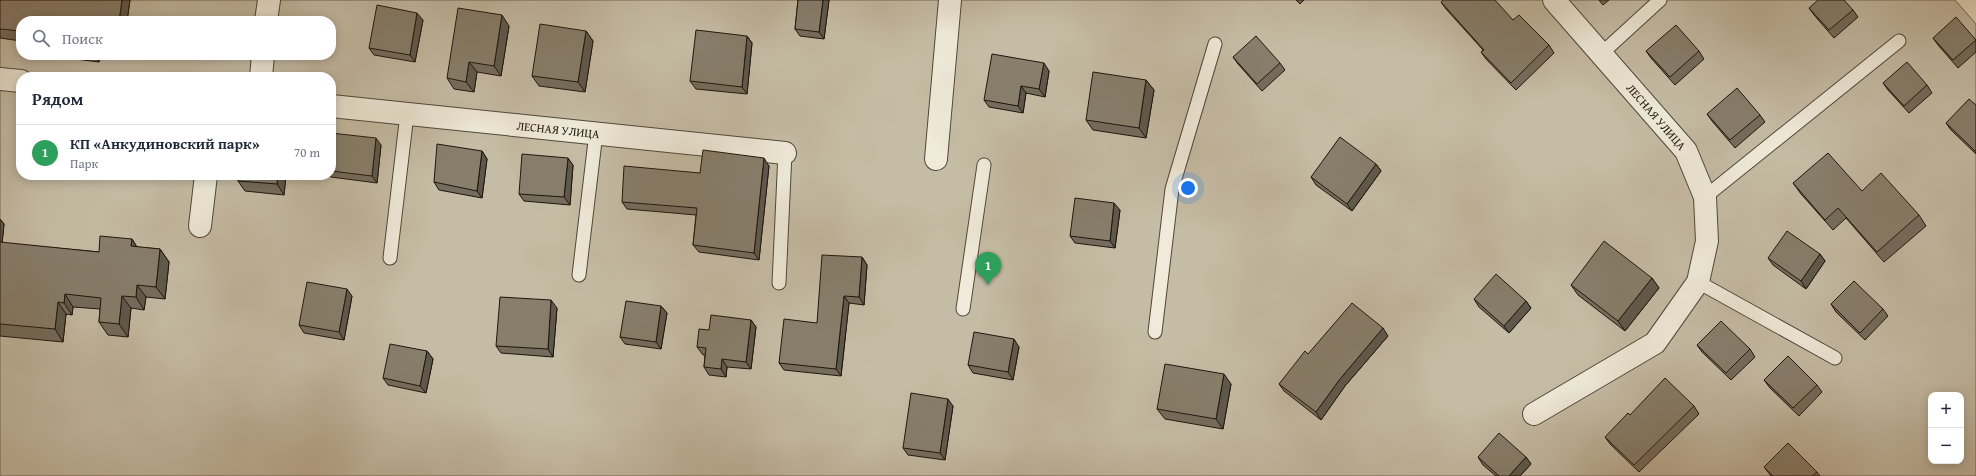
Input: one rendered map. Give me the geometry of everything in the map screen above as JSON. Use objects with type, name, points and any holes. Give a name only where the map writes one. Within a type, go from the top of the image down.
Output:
[{"type":"street","points":[[267,16],[269,0]]},
{"type":"street","points":[[936,159],[950,0]]},
{"type":"street","name":"ЛЕСНАЯ УЛИЦА","points":[[1534,414],[1655,343],[1698,282],[1707,241],[1705,197],[1686,151],[1554,0]]},
{"type":"street","points":[[261,72],[263,60]]},
{"type":"street","points":[[0,79],[16,81]]},
{"type":"street","name":"ЛЕСНАЯ УЛИЦА","points":[[336,107],[785,153]]},
{"type":"street","points":[[200,226],[205,180]]},
{"type":"lane","points":[[1601,54],[1660,0]]},
{"type":"lane","points":[[1705,197],[1899,41]]},
{"type":"lane","points":[[1154,332],[1172,189],[1215,44]]},
{"type":"lane","points":[[390,258],[407,114]]},
{"type":"lane","points":[[579,275],[596,134]]},
{"type":"lane","points":[[779,283],[785,153]]},
{"type":"lane","points":[[963,309],[984,165]]},
{"type":"lane","points":[[1698,282],[1835,358]]},
{"type":"shaded area","points":[[0,0],[1955,0],[1976,24],[1976,476],[0,476]]},
{"type":"building","points":[[0,0],[122,0],[120,16],[16,16],[16,31],[0,29]]},
{"type":"building","points":[[798,0],[823,0],[819,32],[795,29]]},
{"type":"building","points":[[1443,0],[1495,0],[1513,20],[1519,15],[1549,45],[1511,83],[1481,52],[1484,50],[1441,2]]},
{"type":"building","points":[[1818,0],[1844,0],[1853,10],[1829,30],[1809,8]]},
{"type":"building","points":[[377,5],[417,13],[410,55],[369,48]]},
{"type":"building","points":[[458,8],[502,15],[494,66],[469,62],[466,82],[447,78]]},
{"type":"building","points":[[1956,17],[1976,40],[1953,60],[1933,38]]},
{"type":"building","points":[[540,24],[586,31],[578,82],[532,76]]},
{"type":"building","points":[[1676,25],[1699,51],[1670,77],[1646,51]]},
{"type":"building","points":[[696,30],[747,36],[742,87],[690,81]]},
{"type":"building","points":[[1256,36],[1280,63],[1257,84],[1233,57]]},
{"type":"building","points":[[992,54],[1044,63],[1039,89],[1021,86],[1018,106],[984,100]]},
{"type":"building","points":[[1907,62],[1927,85],[1904,106],[1883,83]]},
{"type":"building","points":[[1093,72],[1146,80],[1139,128],[1086,120]]},
{"type":"building","points":[[1737,88],[1760,115],[1730,140],[1707,114]]},
{"type":"building","points":[[1969,99],[1976,105],[1975,151],[1946,123]]},
{"type":"building","points":[[336,134],[376,138],[372,176],[336,172]]},
{"type":"building","points":[[1340,137],[1376,164],[1347,204],[1311,177]]},
{"type":"building","points":[[437,144],[482,151],[477,191],[434,182]]},
{"type":"building","points":[[703,150],[764,158],[754,253],[693,245],[697,208],[622,202],[624,166],[700,173]]},
{"type":"building","points":[[1828,153],[1862,191],[1881,173],[1919,215],[1877,252],[1838,208],[1825,220],[1793,183]]},
{"type":"building","points":[[522,154],[568,158],[564,197],[519,194]]},
{"type":"building","points":[[238,180],[277,180],[277,184]]},
{"type":"building","points":[[1075,198],[1114,203],[1110,241],[1070,236]]},
{"type":"building","points":[[1787,231],[1820,254],[1801,281],[1768,258]]},
{"type":"building","points":[[100,236],[132,239],[131,246],[160,249],[156,287],[137,285],[136,297],[122,296],[119,324],[99,322],[101,298],[65,294],[64,303],[58,302],[55,329],[0,324],[0,242],[99,252]]},
{"type":"building","points":[[1604,241],[1652,278],[1618,321],[1571,285]]},
{"type":"building","points":[[822,255],[862,257],[859,297],[844,296],[836,369],[779,363],[784,319],[817,323]]},
{"type":"building","points":[[1496,274],[1526,301],[1504,326],[1474,299]]},
{"type":"building","points":[[1854,281],[1883,309],[1860,333],[1831,304]]},
{"type":"building","points":[[307,282],[347,289],[339,332],[299,325]]},
{"type":"building","points":[[500,297],[551,300],[548,349],[496,346]]},
{"type":"building","points":[[626,301],[661,306],[656,342],[620,337]]},
{"type":"building","points":[[1352,303],[1383,328],[1340,379],[1316,412],[1279,384],[1305,351],[1308,354]]},
{"type":"building","points":[[711,315],[751,320],[746,362],[722,359],[721,369],[704,367],[706,348],[697,347],[699,329],[709,330]]},
{"type":"building","points":[[1721,321],[1750,349],[1726,373],[1697,345]]},
{"type":"building","points":[[974,332],[1014,339],[1008,372],[968,365]]},
{"type":"building","points":[[390,344],[427,351],[420,386],[383,378]]},
{"type":"building","points":[[1788,356],[1817,385],[1793,408],[1764,380]]},
{"type":"building","points":[[1165,364],[1224,374],[1216,419],[1157,409]]},
{"type":"building","points":[[1665,378],[1694,406],[1634,465],[1605,437],[1628,413],[1630,415]]},
{"type":"building","points":[[911,393],[948,399],[940,453],[903,448]]},
{"type":"building","points":[[1499,433],[1526,457],[1509,476],[1499,476],[1478,457]]},
{"type":"building","points":[[1788,443],[1817,472],[1812,476],[1773,476],[1764,467]]},
{"type":"place","name":"КП «Анкудиновский парк»","points":[[988,285]]}]
